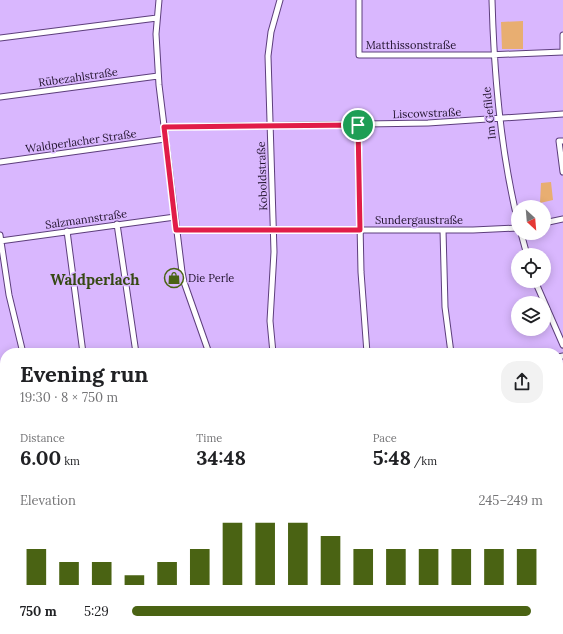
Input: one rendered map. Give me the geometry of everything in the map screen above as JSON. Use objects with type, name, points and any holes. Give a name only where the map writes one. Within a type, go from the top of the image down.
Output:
[{"type":"street","points":[[159,0],[157,18],[158,76],[176,230],[184,282],[207,348]]},
{"type":"street","name":"Koboldstraße","points":[[273,348],[270,321],[273,230],[268,56],[271,32],[280,0]]},
{"type":"street","name":"Matthissonstraße","points":[[359,0],[359,55],[494,55]]},
{"type":"street","name":"Im Gefilde","points":[[492,0],[494,55],[500,119],[512,200]]},
{"type":"street","points":[[0,38],[157,18]]},
{"type":"street","points":[[494,55],[563,52],[563,35]]},
{"type":"street","name":"Rübezahlstraße","points":[[0,97],[158,76]]},
{"type":"street","name":"Liscowstraße","points":[[164,127],[358,125],[500,119],[563,114]]},
{"type":"street","points":[[358,125],[360,230],[367,348]]},
{"type":"street","name":"Waldperlacher Straße","points":[[0,162],[166,139]]},
{"type":"street","points":[[563,141],[559,141],[563,172]]},
{"type":"street","name":"Salzmannstraße","points":[[0,241],[175,217]]},
{"type":"street","points":[[551,222],[563,220]]},
{"type":"street","points":[[117,224],[135,348]]},
{"type":"street","name":"Sundergaustraße","points":[[176,230],[443,230],[511,228]]},
{"type":"street","points":[[443,230],[445,306],[449,348]]},
{"type":"street","points":[[66,231],[82,348]]},
{"type":"street","points":[[0,235],[9,295],[22,348]]},
{"type":"street","points":[[538,288],[563,345]]},
{"type":"shaded area","points":[[523,21],[523,49],[502,49],[501,22]]},
{"type":"shaded area","points":[[551,182],[553,200],[540,200],[541,183]]},
{"type":"place","name":"Die Perle","points":[[174,278]]},
{"type":"district","name":"Waldperlach","points":[[95,280]]},
{"type":"route","points":[[358,125],[360,230],[176,230],[164,127],[358,125]]}]
